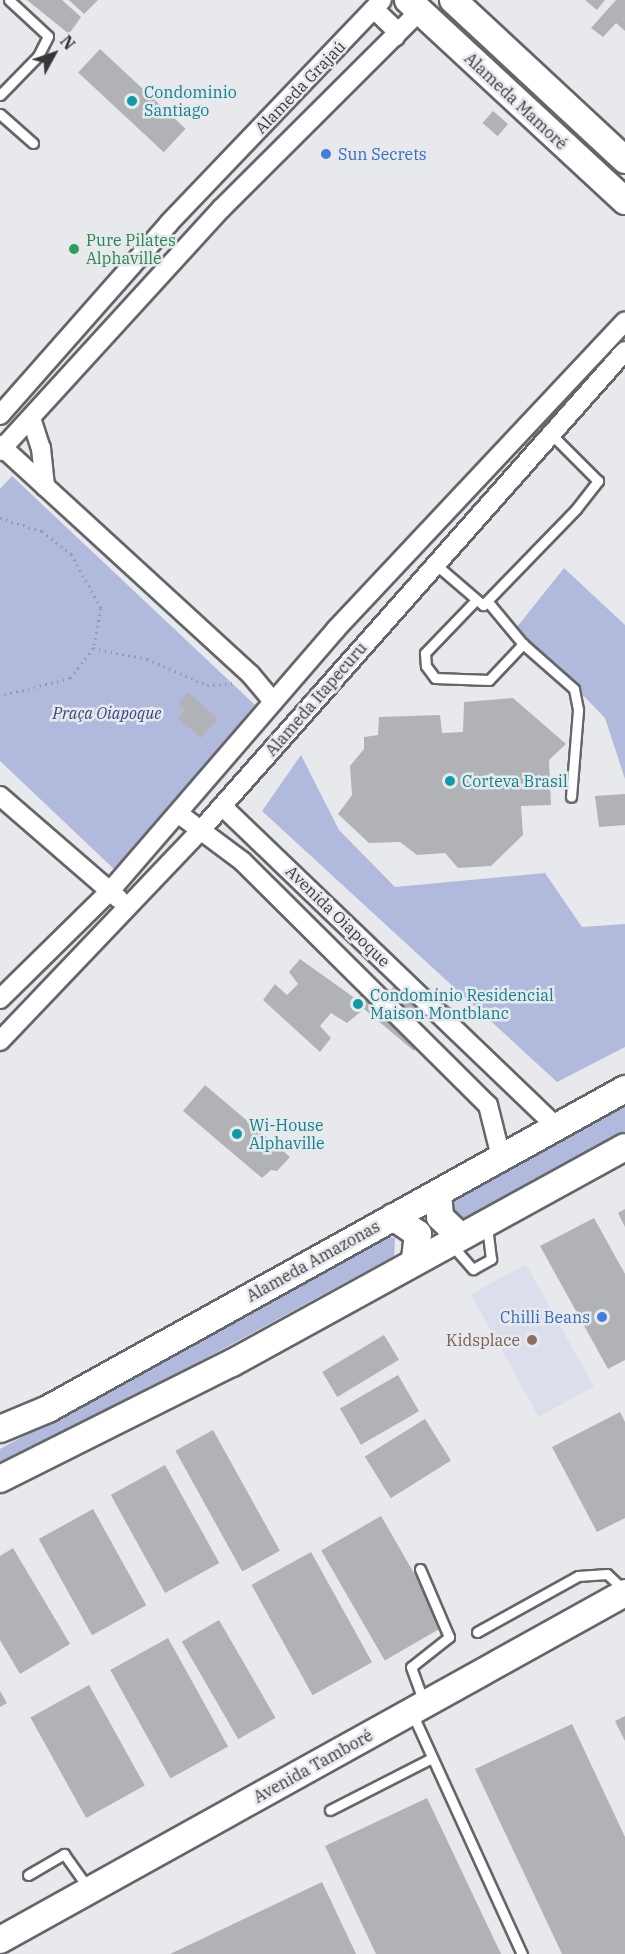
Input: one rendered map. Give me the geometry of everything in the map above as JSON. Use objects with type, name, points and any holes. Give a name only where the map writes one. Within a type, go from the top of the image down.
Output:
[{"type":"main road","name":"Alameda Mamoré","points":[[453,0],[625,160]]},
{"type":"main road","name":"Alameda Mamoré","points":[[414,6],[625,201]]},
{"type":"main road","points":[[575,156],[595,133]]},
{"type":"main road","name":"Alameda Amazonas","points":[[0,1429],[48,1409],[625,1089]]},
{"type":"main road","points":[[2,1477],[232,1363],[415,1258],[486,1223],[625,1147]]},
{"type":"main road","points":[[438,1193],[440,1217],[455,1239]]},
{"type":"main road","points":[[393,1217],[418,1234],[415,1258]]},
{"type":"main road","name":"Avenida Tamboré","points":[[0,1940],[625,1592]]},
{"type":"street","name":"Alameda Grajaú","points":[[0,415],[83,326],[203,187],[378,4],[396,30],[395,37]]},
{"type":"street","name":"Alameda Grajaú","points":[[1,448],[101,343],[221,209],[395,37],[414,6]]},
{"type":"street","points":[[225,165],[245,185]]},
{"type":"street","points":[[203,187],[221,209]]},
{"type":"street","name":"Alameda Itapecuru","points":[[0,999],[110,891],[179,814],[323,643],[625,321]]},
{"type":"street","points":[[83,326],[101,343]]},
{"type":"street","name":"Alameda Itapecuru","points":[[0,1041],[200,831],[434,563],[625,351]]},
{"type":"street","points":[[31,418],[41,448],[45,487]]},
{"type":"street","points":[[1,448],[251,675],[273,701]]},
{"type":"street","points":[[336,629],[357,653]]},
{"type":"street","points":[[323,643],[344,667]]},
{"type":"street","points":[[0,796],[129,906]]},
{"type":"street","name":"Avenida Oiapoque","points":[[222,806],[557,1127]]},
{"type":"street","name":"Avenida Oiapoque","points":[[179,814],[242,861],[488,1105]]},
{"type":"street","points":[[501,1156],[488,1105],[517,1087]]},
{"type":"lane","points":[[0,95],[39,56],[48,36],[9,0]]},
{"type":"lane","points":[[0,114],[33,143]]},
{"type":"lane","points":[[575,156],[574,169],[625,216]]},
{"type":"lane","points":[[434,563],[474,602],[488,602],[598,481],[550,433]]},
{"type":"lane","points":[[474,602],[425,653],[426,666],[435,678],[489,680],[523,644]]},
{"type":"lane","points":[[488,602],[523,644],[574,689],[578,710],[570,797]]},
{"type":"lane","points":[[455,1239],[473,1269],[491,1259],[486,1223]]},
{"type":"lane","points":[[420,1569],[449,1637],[411,1667],[430,1759],[522,1954]]},
{"type":"lane","points":[[477,1632],[593,1572],[607,1574],[625,1592]]},
{"type":"lane","points":[[330,1810],[430,1759]]},
{"type":"lane","points":[[28,1875],[64,1854],[89,1890]]},
{"type":"path","points":[[0,518],[42,531],[72,554],[101,608],[93,648],[70,678],[0,696]]},
{"type":"path","points":[[93,648],[147,659],[207,686],[234,685],[251,675]]},
{"type":"shaded area","name":"Kidsplace","points":[[526,1264],[594,1386],[539,1417],[471,1295]]},
{"type":"green space","name":"Praça Oiapoque","points":[[12,476],[255,705],[116,871],[0,761],[0,489]]},
{"type":"green space","points":[[564,568],[625,625],[625,779],[605,718],[517,627]]},
{"type":"green space","points":[[301,755],[339,830],[395,887],[545,873],[582,927],[625,924],[625,1047],[557,1082],[262,811]]},
{"type":"green space","points":[[625,1096],[625,1131],[467,1219],[457,1217],[448,1202]]},
{"type":"green space","points":[[384,1236],[395,1238],[394,1256],[0,1470],[0,1449]]},
{"type":"building","points":[[27,0],[62,0],[81,17],[69,34]]},
{"type":"building","points":[[69,0],[98,0],[84,14]]},
{"type":"building","points":[[585,0],[605,0],[597,10]]},
{"type":"building","points":[[616,0],[625,0],[625,31],[616,23],[603,37],[591,28]]},
{"type":"building","name":"Condominio Santiago","points":[[100,49],[186,129],[164,152],[78,72]]},
{"type":"building","points":[[493,111],[508,124],[498,136],[483,123]]},
{"type":"building","points":[[188,692],[218,719],[201,738],[178,718],[185,710],[178,704]]},
{"type":"building","name":"Corteva Brasil","points":[[513,698],[566,744],[549,760],[551,805],[521,806],[523,835],[491,866],[458,868],[445,853],[417,855],[400,842],[369,843],[338,814],[352,795],[350,766],[364,749],[364,737],[378,735],[379,717],[440,715],[442,733],[463,732],[464,702]]},
{"type":"building","points":[[625,794],[625,825],[599,827],[595,796]]},
{"type":"building","name":"Condomínio Residencial Maison Montblanc","points":[[300,959],[356,999],[372,983],[385,995],[395,986],[383,974],[395,960],[453,1009],[440,1022],[424,1013],[416,1023],[426,1034],[414,1051],[364,1009],[347,1023],[331,1013],[320,1026],[331,1038],[320,1052],[263,1000],[275,984],[287,995],[298,984],[289,972]]},
{"type":"building","name":"Wi-House Alphaville","points":[[205,1085],[290,1157],[277,1171],[271,1170],[262,1178],[183,1111]]},
{"type":"building","points":[[625,1209],[625,1227],[618,1213]]},
{"type":"building","name":"Chilli Beans","points":[[594,1218],[625,1274],[625,1360],[608,1369],[540,1246]]},
{"type":"building","points":[[384,1335],[399,1360],[337,1397],[322,1372]]},
{"type":"building","points":[[398,1375],[419,1411],[361,1445],[340,1408]]},
{"type":"building","points":[[620,1412],[625,1422],[625,1518],[597,1532],[552,1447]]},
{"type":"building","points":[[425,1419],[451,1461],[391,1498],[365,1457]]},
{"type":"building","points":[[213,1430],[280,1551],[242,1572],[175,1451]]},
{"type":"building","points":[[165,1465],[219,1563],[165,1593],[111,1495]]},
{"type":"building","points":[[93,1509],[146,1605],[92,1635],[39,1539]]},
{"type":"building","points":[[381,1516],[444,1626],[385,1660],[321,1550]]},
{"type":"building","points":[[13,1548],[70,1644],[20,1674],[0,1640],[0,1556]]},
{"type":"building","points":[[311,1552],[372,1662],[313,1695],[252,1585]]},
{"type":"building","points":[[219,1620],[276,1718],[238,1739],[182,1642]]},
{"type":"building","points":[[168,1638],[228,1746],[170,1778],[110,1670]]},
{"type":"building","points":[[89,1685],[145,1786],[86,1818],[30,1717]]},
{"type":"building","points":[[0,1691],[7,1703],[0,1707]]},
{"type":"building","points":[[625,1716],[625,1741],[615,1721]]},
{"type":"building","points":[[572,1724],[625,1837],[625,1954],[562,1954],[475,1769]]},
{"type":"building","points":[[427,1798],[501,1954],[376,1954],[325,1846]]},
{"type":"building","points":[[322,1882],[356,1954],[170,1954]]},
{"type":"place","name":"Condominio Santiago","points":[[132,101]]},
{"type":"place","name":"Sun Secrets","points":[[326,154]]},
{"type":"place","name":"Pure Pilates Alphaville","points":[[74,249]]},
{"type":"place","name":"Corteva Brasil","points":[[450,781]]},
{"type":"place","name":"Condomínio Residencial Maison Montblanc","points":[[358,1004]]},
{"type":"place","name":"Wi-House Alphaville","points":[[237,1134]]},
{"type":"place","name":"Chilli Beans","points":[[602,1317]]},
{"type":"place","name":"Kidsplace","points":[[532,1340]]}]
